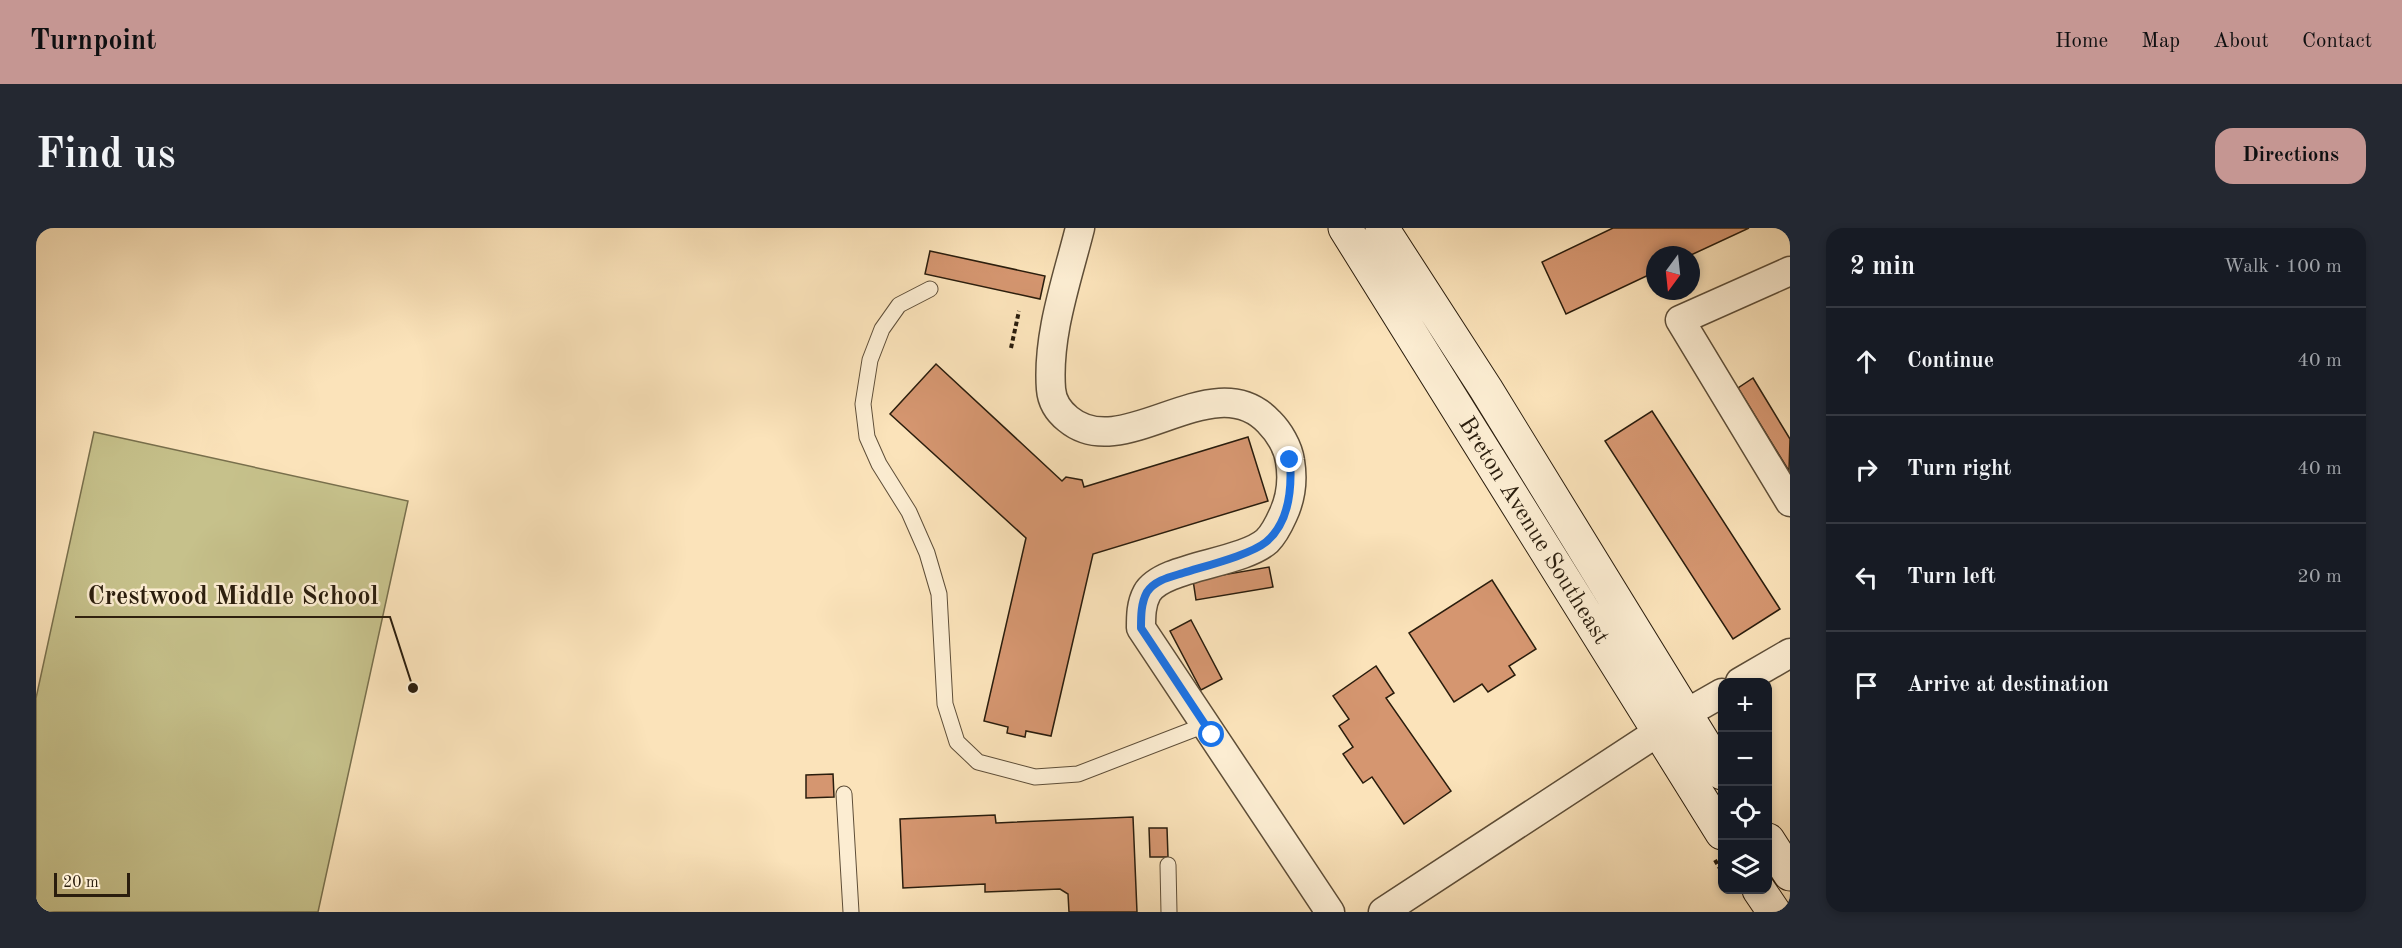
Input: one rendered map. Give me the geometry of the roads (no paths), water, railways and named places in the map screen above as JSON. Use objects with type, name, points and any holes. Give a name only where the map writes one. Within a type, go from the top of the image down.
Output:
[{"type":"main road","name":"Breton Avenue Southeast","points":[[1345,228],[1718,826]]},
{"type":"main road","name":"Breton Avenue Southeast","points":[[1382,228],[1486,389],[1718,766]]},
{"type":"main road","points":[[1772,847],[1790,874]]},
{"type":"main road","points":[[1762,894],[1773,912]]},
{"type":"street","points":[[1080,228],[1057,320],[1052,352],[1051,390],[1060,413],[1073,424],[1089,431],[1105,432],[1121,430],[1205,405],[1231,402],[1261,413],[1279,432],[1290,460],[1292,485],[1287,506],[1278,526],[1266,542],[1244,553],[1160,580],[1148,592],[1141,609],[1141,628],[1330,912]]},
{"type":"street","points":[[1790,272],[1680,320],[1790,502]]},
{"type":"street","points":[[1747,678],[1790,653]]},
{"type":"street","points":[[1383,912],[1687,713],[1718,695]]},
{"type":"lane","points":[[930,290],[899,305],[882,329],[870,360],[863,404],[867,437],[879,464],[909,512],[927,553],[939,594],[945,704],[957,742],[978,762],[1035,777],[1078,774],[1205,725]]},
{"type":"lane","points":[[844,794],[851,912]]},
{"type":"lane","points":[[1168,865],[1169,912]]},
{"type":"place","name":"Crestwood Middle School","points":[[413,688]]}]
